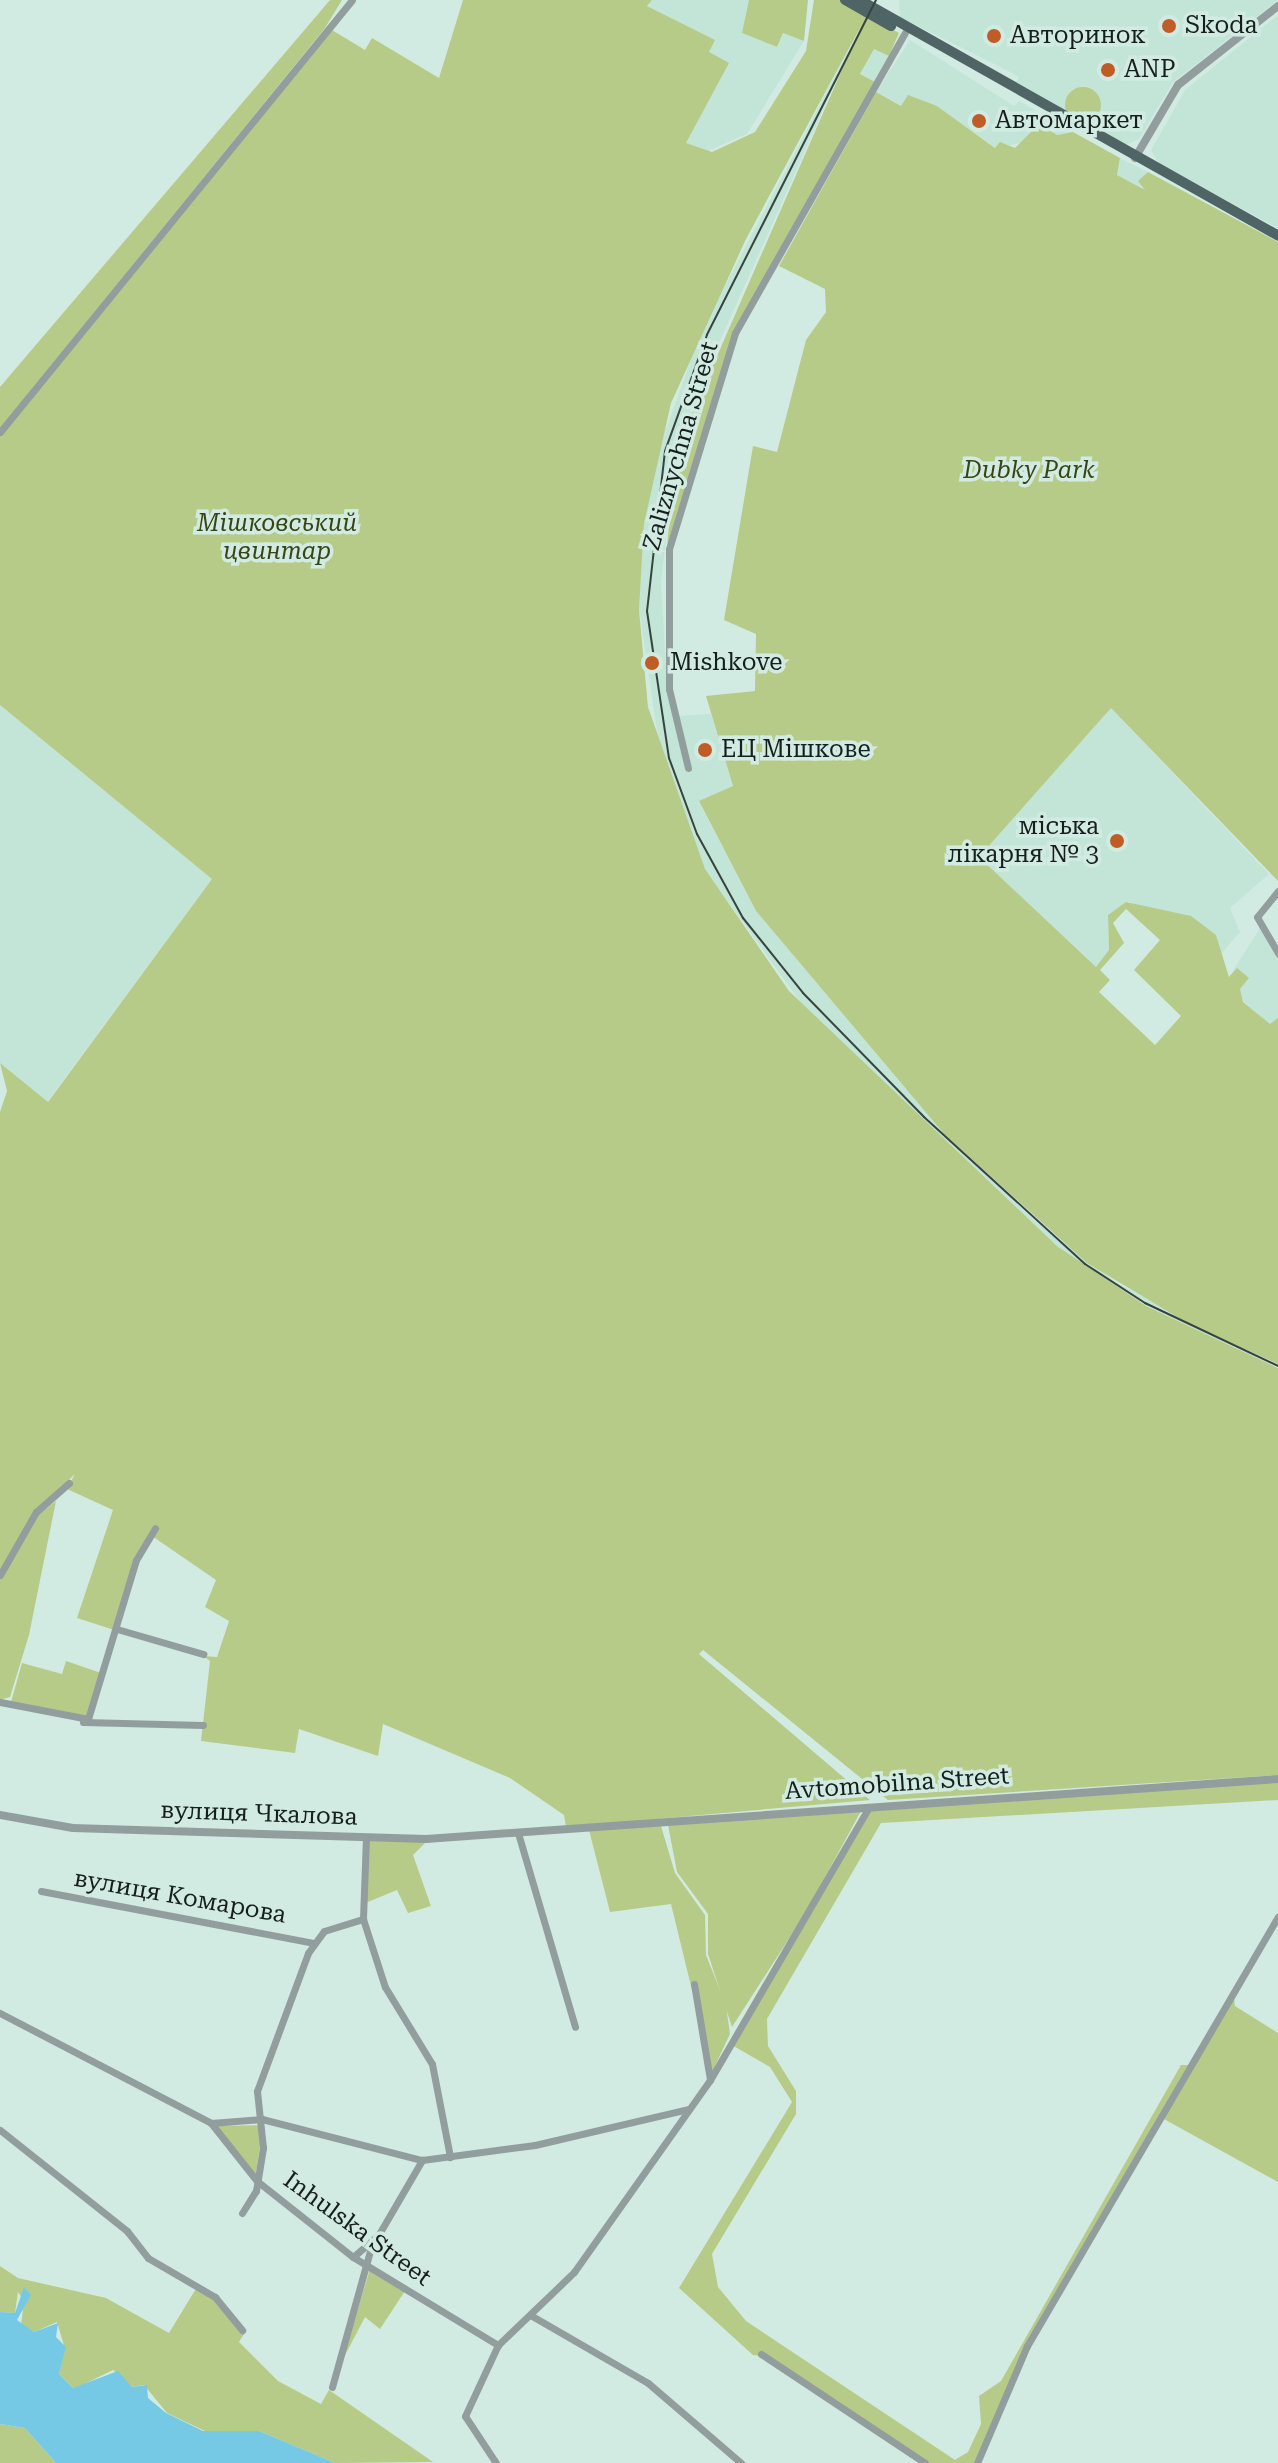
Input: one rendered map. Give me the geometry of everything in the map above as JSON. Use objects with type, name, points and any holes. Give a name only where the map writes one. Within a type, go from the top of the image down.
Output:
[{"type":"main road","points":[[845,0],[1278,236]]},
{"type":"main road","points":[[860,0],[908,33]]},
{"type":"street","points":[[0,432],[352,0]]},
{"type":"street","points":[[1135,158],[1178,85],[1278,6]]},
{"type":"street","name":"Zaliznychna Street","points":[[688,768],[669,689],[669,549],[735,333],[908,33]]},
{"type":"street","points":[[1278,891],[1257,917],[1278,953]]},
{"type":"street","points":[[0,1575],[36,1512],[69,1483]]},
{"type":"street","points":[[83,1722],[117,1629],[136,1560],[155,1528]]},
{"type":"street","points":[[117,1629],[203,1654]]},
{"type":"street","points":[[0,1702],[83,1722],[203,1725]]},
{"type":"street","name":"Avtomobilna Street","points":[[518,1833],[880,1802],[1278,1779]]},
{"type":"street","points":[[496,2463],[465,2416],[498,2345],[532,2316],[574,2272],[710,2080],[870,1805]]},
{"type":"street","name":"вулиця Чкалова","points":[[0,1815],[73,1828],[366,1837],[518,1833]]},
{"type":"street","points":[[518,1833],[575,2027]]},
{"type":"street","points":[[366,1837],[363,1919],[385,1987],[432,2064],[450,2157]]},
{"type":"street","name":"вулиця Комарова","points":[[41,1891],[313,1943]]},
{"type":"street","points":[[977,2463],[1027,2346],[1278,1917]]},
{"type":"street","points":[[244,2123],[256,2105],[313,1943],[324,1931],[363,1919]]},
{"type":"street","points":[[694,1984],[710,2080]]},
{"type":"street","name":"Inhulska Street","points":[[1,2017],[211,2123],[257,2181],[353,2257],[498,2345]]},
{"type":"street","points":[[242,2213],[257,2181],[262,2119],[256,2105]]},
{"type":"street","points":[[211,2123],[244,2123],[262,2119],[422,2160],[562,2139],[666,2110],[689,2109]]},
{"type":"street","points":[[666,2110],[676,2126]]},
{"type":"street","points":[[0,2130],[127,2231],[148,2258],[215,2297],[242,2330]]},
{"type":"street","points":[[332,2387],[372,2244],[422,2160]]},
{"type":"street","points":[[353,2257],[372,2244]]},
{"type":"street","points":[[532,2316],[648,2383],[741,2463]]},
{"type":"street","points":[[761,2354],[925,2463]]},
{"type":"shaded area","points":[[652,0],[752,0],[742,33],[777,47],[783,33],[804,41],[747,134],[708,151],[686,143],[715,87],[708,52],[714,40],[646,5]]},
{"type":"shaded area","points":[[899,0],[1278,0],[1173,82],[1139,139],[1124,146],[1013,87],[1019,77],[900,17]]},
{"type":"shaded area","points":[[1278,15],[1278,228],[1159,164],[1151,150],[1185,90]]},
{"type":"shaded area","points":[[861,26],[720,341],[671,499],[661,582],[667,684],[678,716],[711,714],[733,786],[699,802],[756,911],[945,1135],[1035,1221],[1117,1283],[1278,1368],[1146,1306],[1057,1246],[801,1003],[705,870],[661,758],[639,610],[644,524],[659,449],[701,332]]},
{"type":"shaded area","points":[[910,40],[1014,106],[1019,101],[1073,132],[996,148],[937,106],[901,106],[876,92]]},
{"type":"shaded area","points":[[874,48],[889,56],[875,82],[860,75]]},
{"type":"shaded area","points":[[1120,158],[1148,172],[1145,190],[1117,175]]},
{"type":"shaded area","points":[[0,705],[212,879],[47,1102],[0,1063]]},
{"type":"shaded area","name":"міська лікарня № 3","points":[[1111,708],[1269,874],[1230,908],[1240,932],[1221,954],[1129,901],[1108,915],[1109,950],[1096,967],[979,857]]},
{"type":"shaded area","points":[[1260,928],[1278,957],[1278,1019],[1271,1026],[1243,1001],[1239,989],[1248,977],[1229,977]]},
{"type":"green space","points":[[330,0],[342,0],[325,28],[0,428],[0,387]]},
{"type":"green space","name":"Мішковський цвинтар","points":[[463,0],[652,0],[647,6],[715,40],[709,52],[729,63],[686,143],[712,152],[755,132],[806,51],[814,0],[840,0],[899,33],[889,56],[874,49],[860,74],[875,82],[733,333],[666,560],[671,499],[693,411],[861,26],[746,239],[671,403],[644,524],[639,610],[648,707],[705,869],[789,991],[1057,1246],[1146,1306],[1278,1368],[1278,1775],[888,1800],[703,1650],[699,1654],[870,1800],[566,1827],[564,1815],[510,1778],[383,1724],[378,1756],[299,1729],[295,1753],[201,1741],[210,1661],[203,1656],[217,1657],[229,1621],[205,1607],[216,1580],[149,1534],[114,1630],[77,1618],[113,1510],[67,1489],[75,1474],[45,1503],[0,1573],[0,1112],[7,1091],[0,1063],[48,1102],[212,879],[0,705],[0,435],[332,30],[365,50],[372,38],[439,78]]},
{"type":"green space","points":[[749,0],[808,0],[804,41],[783,33],[777,47],[742,33]]},
{"type":"green space","points":[[1083,87],[1096,92],[1101,105],[1096,118],[1083,123],[1070,118],[1065,105],[1070,92]]},
{"type":"green space","name":"Dubky Park","points":[[876,92],[901,106],[908,95],[937,106],[995,148],[1000,142],[1015,148],[1039,124],[1057,135],[1073,132],[1120,158],[1117,175],[1145,190],[1138,181],[1148,172],[1278,242],[1278,881],[1111,708],[979,857],[1096,967],[1109,950],[1108,915],[1126,902],[1191,916],[1216,935],[1229,977],[1237,968],[1249,978],[1240,989],[1243,1002],[1270,1024],[1278,1018],[1278,1364],[1189,1324],[1087,1263],[945,1135],[756,911],[699,801],[733,786],[706,696],[755,691],[756,634],[724,620],[753,446],[777,452],[806,340],[826,312],[825,289],[779,266]],"holes":[[[1126,909],[1160,940],[1134,970],[1181,1016],[1155,1045],[1099,992],[1110,980],[1100,970],[1124,943],[1113,923]]]},
{"type":"green space","points":[[56,1501],[29,1635],[10,1697],[0,1700],[0,1576],[32,1520]]},
{"type":"green space","points":[[66,1661],[101,1673],[87,1718],[11,1702],[22,1663],[62,1674]]},
{"type":"green space","points":[[1278,1782],[1278,1800],[881,1823],[767,2019],[768,2046],[796,2091],[796,2114],[712,2254],[718,2287],[746,2321],[955,2460],[968,2452],[981,2424],[979,2396],[1001,2381],[1181,2065],[1188,2065],[1025,2345],[975,2463],[927,2463],[765,2356],[753,2355],[679,2288],[792,2102],[770,2067],[730,2044],[870,1811]]},
{"type":"green space","points":[[861,1811],[806,1912],[732,2027],[708,1954],[708,1914],[677,1872],[668,1825]]},
{"type":"green space","points":[[661,1826],[675,1873],[705,1915],[706,1955],[726,2005],[730,2034],[712,2072],[671,1904],[610,1912],[589,1830]]},
{"type":"green space","points":[[369,1841],[426,1842],[413,1855],[431,1906],[408,1913],[397,1890],[363,1904]]},
{"type":"green space","points":[[1234,1997],[1235,2006],[1278,2033],[1278,2182],[1162,2118]]},
{"type":"green space","points":[[263,2125],[256,2174],[254,2174],[217,2126]]},
{"type":"green space","points":[[0,2266],[18,2278],[106,2298],[169,2333],[197,2287],[222,2305],[244,2334],[239,2342],[278,2381],[321,2404],[329,2390],[433,2462],[335,2463],[259,2431],[207,2432],[167,2413],[144,2385],[132,2387],[113,2370],[74,2389],[59,2374],[65,2349],[57,2322],[34,2332],[21,2325],[24,2301],[18,2292],[15,2313],[0,2312]]},
{"type":"green space","points":[[370,2269],[405,2291],[380,2329],[365,2317],[342,2361]]},
{"type":"green space","points":[[0,2424],[25,2428],[56,2463],[0,2463]]},
{"type":"water","points":[[24,2287],[31,2295],[17,2320],[34,2332],[58,2323],[56,2337],[66,2347],[59,2374],[73,2388],[118,2371],[132,2387],[147,2385],[148,2398],[166,2413],[203,2431],[259,2431],[335,2463],[56,2463],[25,2428],[0,2424],[0,2312],[15,2313]]},
{"type":"railway","points":[[876,0],[707,335],[665,451],[647,611],[669,758],[697,834],[743,918],[803,993],[924,1117],[1085,1264],[1145,1303],[1278,1366]]},
{"type":"place","name":"Skoda","points":[[1169,26]]},
{"type":"place","name":"Авторинок","points":[[994,36]]},
{"type":"place","name":"ANP","points":[[1108,70]]},
{"type":"place","name":"Автомаркет","points":[[979,121]]},
{"type":"place","name":"Mishkove","points":[[652,663]]},
{"type":"place","name":"ЕЦ Мішкове","points":[[705,750]]},
{"type":"place","name":"міська лікарня № 3","points":[[1117,841]]}]
